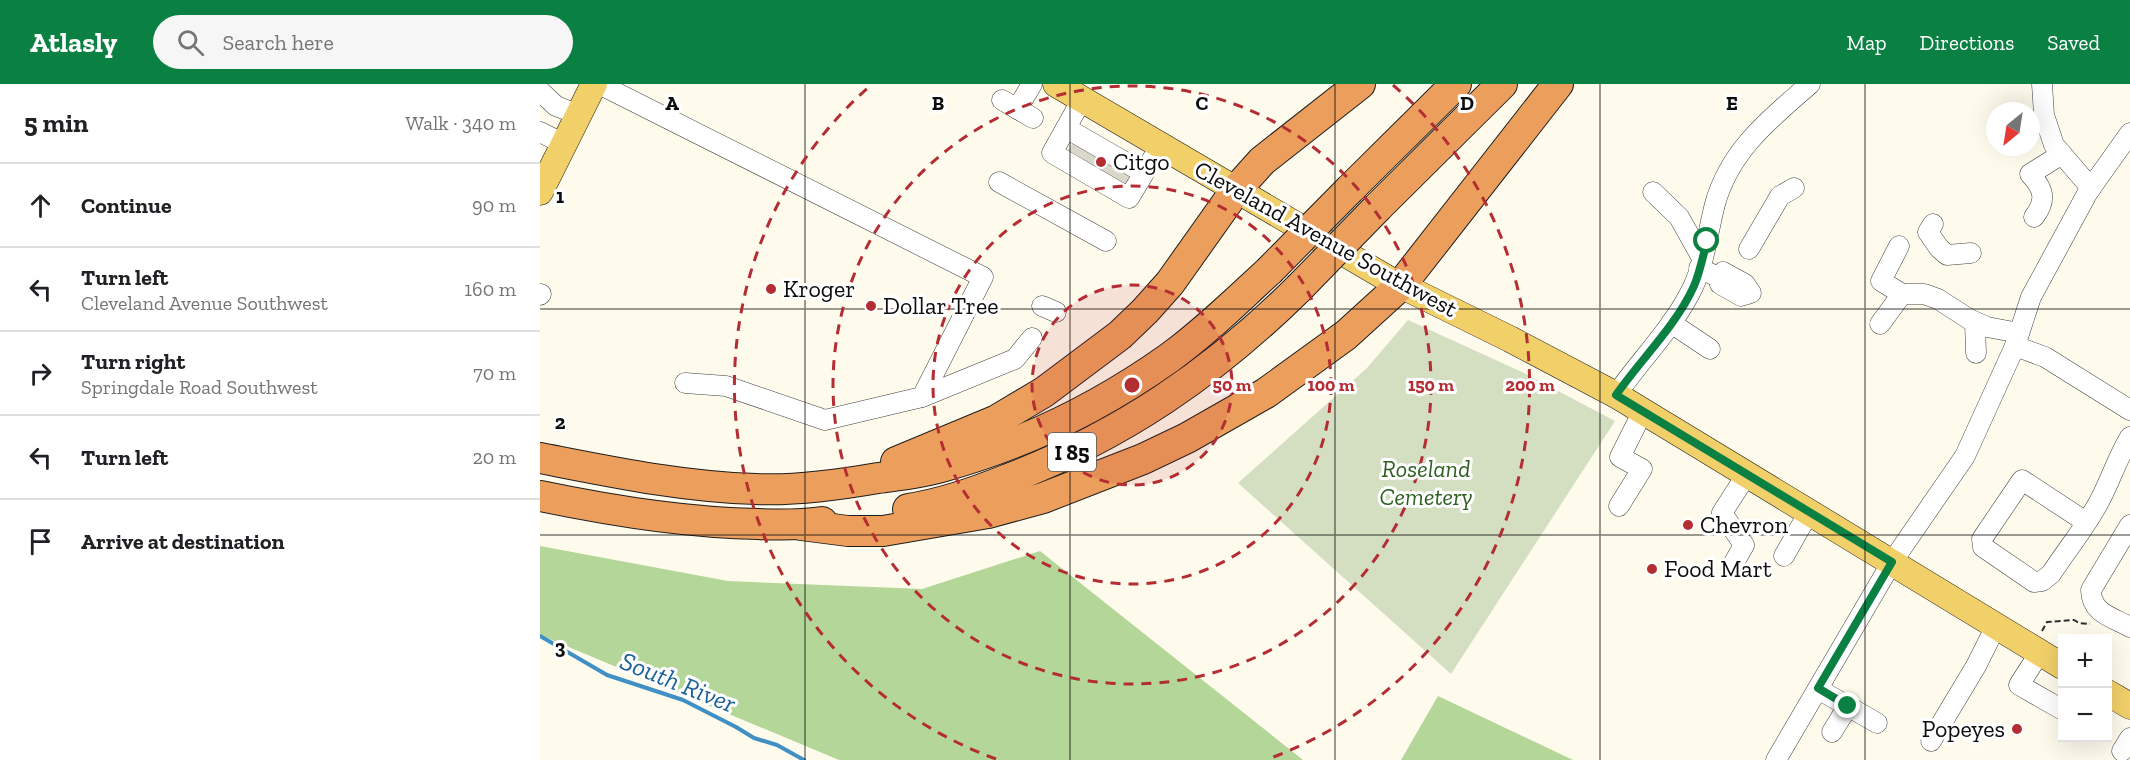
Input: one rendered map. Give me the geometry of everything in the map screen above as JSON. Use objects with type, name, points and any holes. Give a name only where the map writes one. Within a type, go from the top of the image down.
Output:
[{"type":"highway","points":[[840,485],[997,420],[1044,392],[1120,335],[1170,283],[1236,190],[1262,161],[1360,84]]},
{"type":"highway","name":"I 85","points":[[540,458],[656,480],[710,487],[758,489],[840,485],[939,468],[987,453],[1067,419],[1102,400],[1169,357],[1269,271],[1456,84]]},
{"type":"highway","name":"I 85","points":[[540,496],[616,510],[721,524],[801,525],[920,507],[981,490],[1041,467],[1143,414],[1187,385],[1260,327],[1502,84]]},
{"type":"highway","points":[[801,525],[848,531],[883,531],[988,513],[1043,498],[1097,479],[1187,438],[1266,393],[1346,335],[1401,285],[1557,84]]},
{"type":"main road","name":"Cleveland Avenue Southwest","points":[[1056,84],[1401,285],[1616,395],[2058,664]]},
{"type":"main road","points":[[540,192],[591,86]]},
{"type":"main road","points":[[2112,695],[2130,706]]},
{"type":"street","points":[[1017,109],[1032,84]]},
{"type":"street","points":[[1616,395],[1671,323],[1694,286],[1716,202],[1731,166],[1754,134],[1810,84]]},
{"type":"street","points":[[2042,84],[2044,115],[2054,145],[2091,188]]},
{"type":"street","points":[[591,86],[633,111],[987,279],[922,397]]},
{"type":"street","points":[[540,91],[556,105],[579,115]]},
{"type":"street","points":[[1082,99],[1052,153],[1103,163],[1160,146]]},
{"type":"street","points":[[1066,128],[1103,163]]},
{"type":"street","points":[[540,132],[564,144]]},
{"type":"street","points":[[1776,760],[1892,562],[1965,456],[2017,339],[2031,297],[2091,188],[2130,133]]},
{"type":"street","points":[[2034,217],[2041,208],[2043,195],[2038,183],[2030,174],[2062,154]]},
{"type":"street","points":[[999,182],[1106,241]]},
{"type":"street","points":[[1749,249],[1780,196],[1794,188]]},
{"type":"street","points":[[1653,192],[1679,217],[1701,263],[1718,277]]},
{"type":"street","points":[[1934,224],[1928,232],[1947,255],[1971,252]]},
{"type":"street","points":[[1899,246],[1881,281],[1902,294],[1931,296],[1975,322],[2017,339],[2130,410]]},
{"type":"street","points":[[1880,324],[1902,294]]},
{"type":"street","points":[[1975,322],[1976,353]]},
{"type":"street","points":[[1671,323],[1710,348]]},
{"type":"street","points":[[685,383],[726,386],[825,420],[922,397],[1015,359],[1032,338]]},
{"type":"street","points":[[1619,506],[1642,469],[1620,458],[1643,411]]},
{"type":"street","points":[[2086,522],[2022,480],[1982,539],[1983,547],[2034,582],[2042,581],[2051,574],[2086,522],[2102,496],[2115,463],[2130,437]]},
{"type":"street","points":[[1731,568],[1744,545],[1722,513],[1747,474]]},
{"type":"street","points":[[1784,556],[1809,512]]},
{"type":"street","points":[[2130,525],[2091,590],[2091,601],[2097,609],[2130,627]]},
{"type":"street","points":[[1931,741],[1976,666],[1996,626]]},
{"type":"street","points":[[2036,650],[2019,686],[2058,706]]},
{"type":"street","points":[[1818,688],[1877,723]]},
{"type":"street","points":[[1832,732],[1848,706]]},
{"type":"path","points":[[2036,650],[2047,622],[2074,620],[2100,630],[2105,614]]},
{"type":"green space","name":"Roseland Cemetery","points":[[1408,320],[1524,373],[1615,421],[1451,674],[1238,483],[1367,368]]},
{"type":"green space","points":[[540,546],[728,581],[922,589],[1040,551],[1303,760],[839,760],[540,635]]},
{"type":"green space","points":[[1438,696],[1573,760],[1401,760]]},
{"type":"waterway","name":"South River","points":[[540,636],[607,675],[683,700],[754,738],[777,745],[804,760]]},
{"type":"tunnel","points":[[1077,155],[1084,143]]},
{"type":"tunnel","points":[[1091,164],[1099,151]]},
{"type":"tunnel","points":[[1104,172],[1112,159]]},
{"type":"tunnel","points":[[1119,180],[1126,168]]},
{"type":"place","name":"Citgo","points":[[1101,162]]},
{"type":"place","name":"Kroger","points":[[771,289]]},
{"type":"place","name":"Dollar Tree","points":[[871,306]]},
{"type":"place","name":"Chevron","points":[[1688,525]]},
{"type":"place","name":"Food Mart","points":[[1652,569]]},
{"type":"place","name":"Popeyes","points":[[2017,729]]},
{"type":"route","points":[[1707,241],[1694,286],[1676,316],[1616,395],[1892,562],[1818,688],[1848,706]]}]
